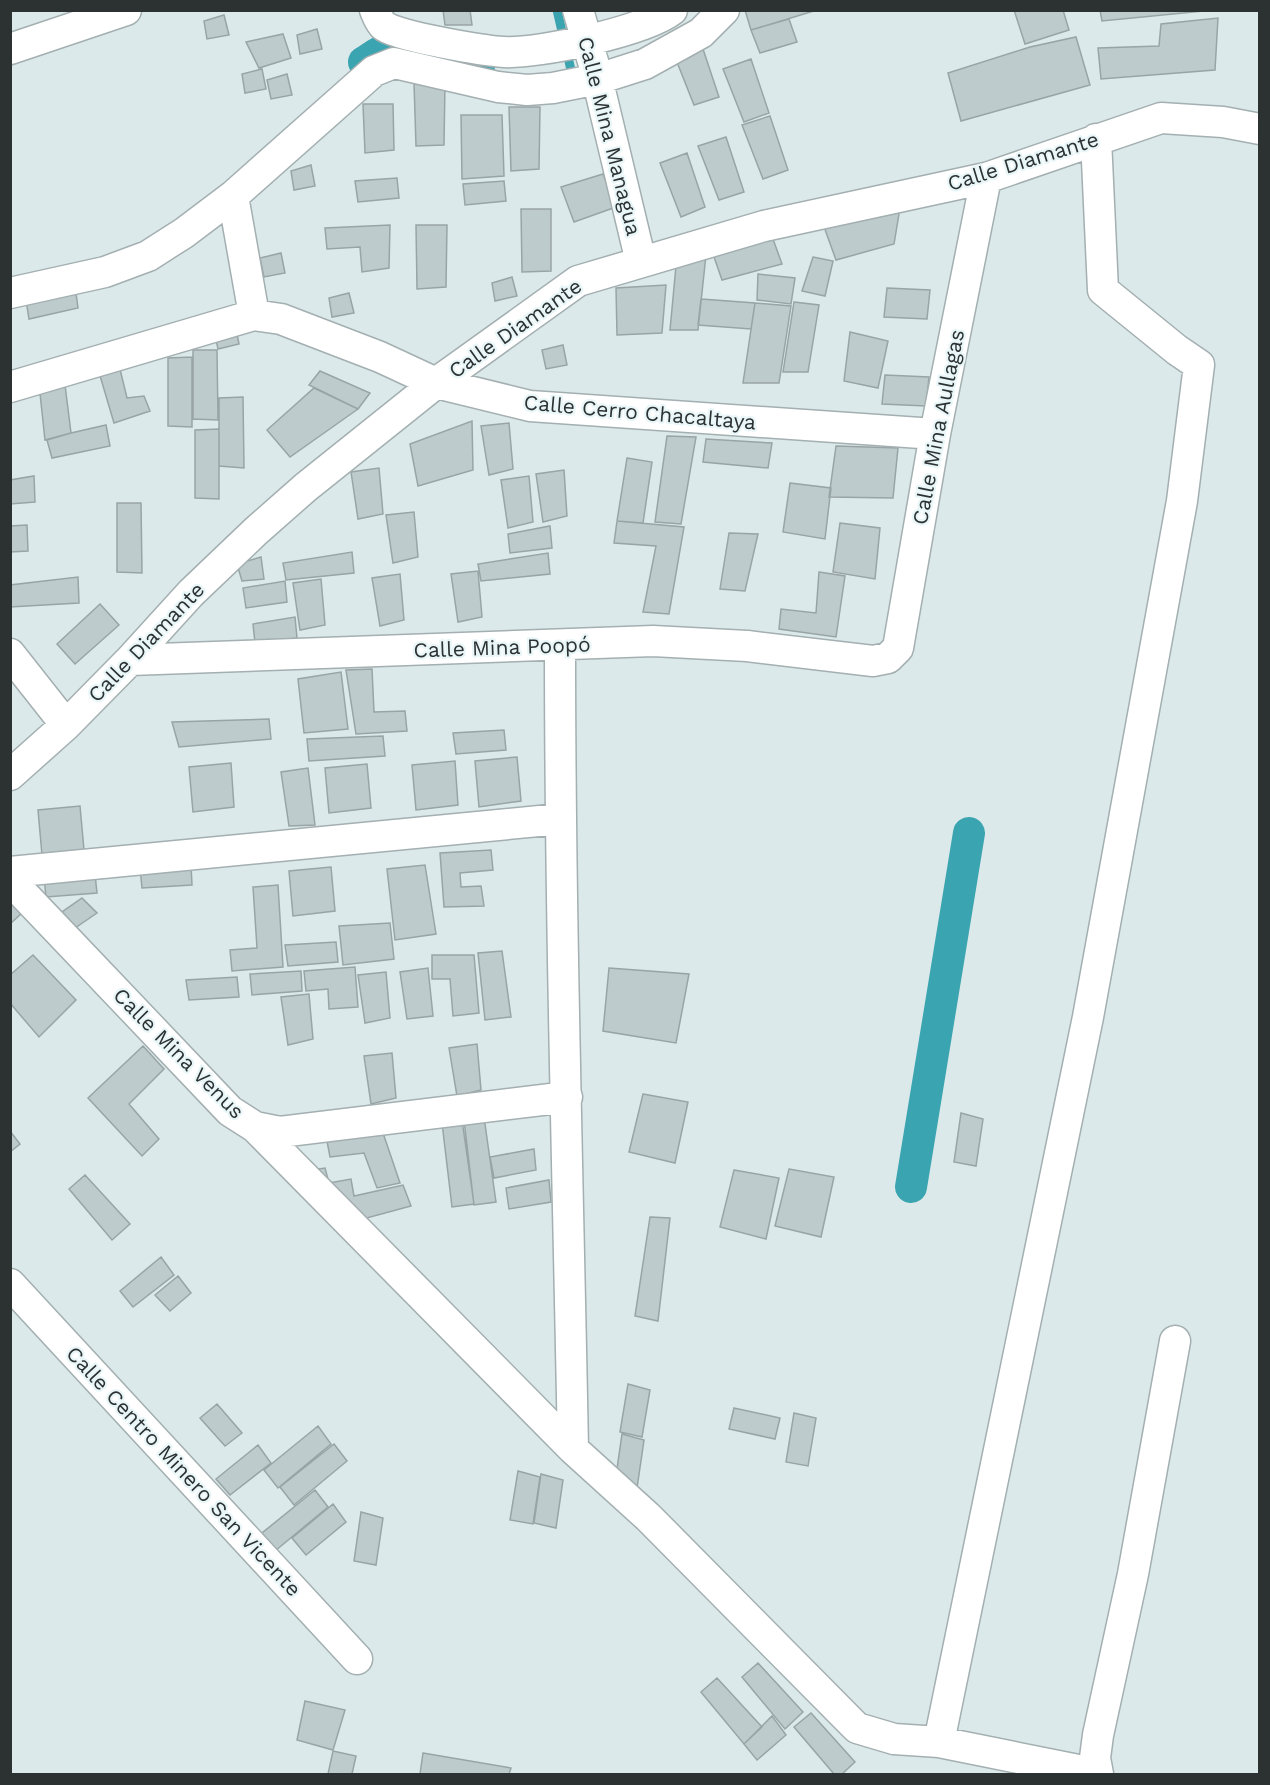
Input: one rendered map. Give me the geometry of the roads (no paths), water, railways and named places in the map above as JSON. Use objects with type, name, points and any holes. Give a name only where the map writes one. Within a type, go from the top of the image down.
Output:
[{"type":"street","points":[[10,49],[126,10]]},
{"type":"street","points":[[375,10],[383,26],[402,35],[505,52],[587,40],[640,25],[672,10]]},
{"type":"street","name":"Calle Mina Managua","points":[[578,10],[598,79],[642,262]]},
{"type":"street","points":[[10,293],[105,272],[148,256],[184,233],[233,196],[374,71],[394,63],[498,87],[527,90],[553,88],[598,79],[645,64],[700,33],[724,10]]},
{"type":"street","name":"Calle Diamante","points":[[10,775],[66,725],[192,593],[256,531],[306,487],[436,384],[514,325],[578,281],[764,226],[986,177],[1161,118],[1223,122],[1260,129]]},
{"type":"street","points":[[939,1742],[1088,1017],[1182,501],[1199,365],[1103,290],[1096,139]]},
{"type":"street","name":"Calle Mina Aullagas","points":[[873,661],[888,658],[898,648],[935,434],[986,177]]},
{"type":"street","points":[[233,196],[254,315]]},
{"type":"street","name":"Calle Cerro Chacaltaya","points":[[10,387],[254,315],[281,320],[380,357],[436,384],[530,406],[935,434]]},
{"type":"street","name":"Calle Mina Poopó","points":[[130,660],[653,641],[747,645],[873,661]]},
{"type":"street","points":[[560,646],[560,819],[573,1449]]},
{"type":"street","points":[[10,654],[66,725]]},
{"type":"street","points":[[10,872],[560,819]]},
{"type":"street","name":"Calle Mina Venus","points":[[10,880],[230,1111],[255,1127],[280,1132],[567,1097]]},
{"type":"street","points":[[255,1127],[573,1449],[648,1517],[857,1728],[894,1739],[939,1742],[1098,1774],[1095,1758],[1098,1735],[1133,1574],[1175,1341]]},
{"type":"street","name":"Calle Centro Minero San Vicente","points":[[10,1284],[357,1659]]},
{"type":"waterway","points":[[557,10],[571,70]]},
{"type":"waterway","points":[[364,62],[380,52],[396,48],[419,51],[479,70]]},
{"type":"waterway","points":[[911,1187],[969,833]]}]
